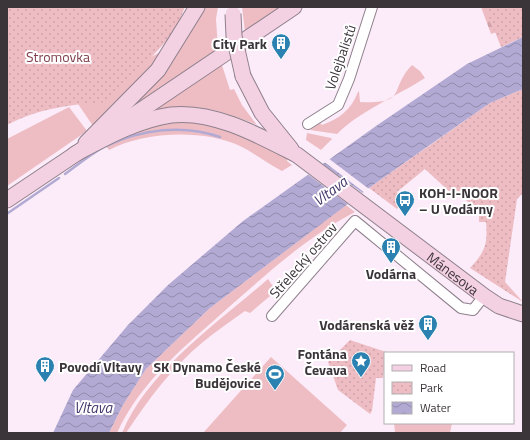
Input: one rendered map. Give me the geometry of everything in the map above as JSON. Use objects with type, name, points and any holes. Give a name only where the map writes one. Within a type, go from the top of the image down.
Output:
[{"type":"main road","points":[[75,154],[158,70],[197,7]]},
{"type":"main road","points":[[7,200],[294,7]]},
{"type":"main road","points":[[234,10],[234,36],[243,76],[262,113],[281,139],[300,157]]},
{"type":"main road","points":[[75,154],[107,137],[143,123],[171,115],[184,115],[218,121],[268,140],[300,157]]},
{"type":"main road","name":"Mánesova","points":[[300,157],[484,296],[500,306],[523,314]]},
{"type":"street","name":"Volejbalistů","points":[[308,124],[338,105],[349,79],[372,7]]},
{"type":"street","name":"Střelecký ostrov","points":[[272,316],[355,221],[461,308],[473,310],[484,296]]},
{"type":"green space","name":"Stromovka","points":[[7,7],[185,7],[174,33],[109,102],[56,108],[19,119],[7,125]]},
{"type":"green space","points":[[202,7],[218,7],[216,19],[218,49],[125,112]]},
{"type":"green space","points":[[242,7],[283,7],[245,32]]},
{"type":"green space","points":[[481,7],[523,7],[497,32],[491,34]]},
{"type":"green space","points":[[485,7],[523,7],[523,37],[501,47]]},
{"type":"green space","points":[[168,48],[150,72],[93,126],[74,98]]},
{"type":"green space","points":[[221,62],[230,90],[234,89],[242,105],[257,125],[204,108],[177,107],[148,112]]},
{"type":"green space","points":[[412,65],[420,71],[425,78],[393,97],[405,74]]},
{"type":"green space","points":[[523,89],[523,193],[517,199],[505,282],[523,302],[470,268],[479,257],[486,242],[486,222],[479,222],[479,212],[454,189],[451,193],[425,169],[397,192],[399,207],[397,209],[369,188],[490,103]]},
{"type":"green space","points":[[359,91],[360,102],[386,100],[357,118],[337,134],[310,130],[320,123],[322,125],[339,117],[352,104]]},
{"type":"green space","points":[[69,107],[87,131],[7,186],[7,139]]},
{"type":"green space","points":[[171,119],[225,126],[288,158],[287,161],[292,165],[282,171],[240,146],[209,137],[192,135],[174,134],[139,139],[109,150],[105,145],[121,137]]},
{"type":"green space","points":[[307,133],[332,139],[321,150],[306,140]]},
{"type":"green space","points":[[346,205],[355,212],[321,232],[289,256],[197,335],[166,364],[152,380],[127,414],[117,433],[109,433],[123,405],[146,369],[210,308]]},
{"type":"green space","points":[[268,279],[276,291],[250,313],[245,311],[213,334],[181,362],[161,384],[126,433],[122,433],[134,410],[166,368],[207,330]]},
{"type":"green space","points":[[350,340],[386,352],[384,352],[383,378],[376,378],[372,411],[370,414],[338,390],[328,362]]},
{"type":"green space","name":"SK Dynamo České Budějovice","points":[[271,357],[347,425],[340,433],[203,433]]},
{"type":"green space","points":[[394,424],[452,424],[450,433],[395,432]]},
{"type":"water","name":"Vltava","points":[[523,37],[523,89],[490,103],[424,149],[369,188],[210,308],[146,369],[123,405],[109,433],[53,433],[73,390],[128,325],[168,285],[243,221],[376,126],[467,64]]},
{"type":"pier","points":[[328,158],[370,190],[365,193],[323,161]]},
{"type":"pier","points":[[321,163],[364,194],[349,205],[306,173]]},
{"type":"waterway","points":[[65,174],[106,146],[120,140],[148,132],[163,130],[192,131],[220,137]]},
{"type":"waterway","points":[[8,213],[59,178]]},
{"type":"place","name":"City Park","points":[[281,60]]},
{"type":"place","name":"KOH-I-NOOR – U Vodárny","points":[[405,217]]},
{"type":"place","name":"Vodárna","points":[[391,264]]},
{"type":"place","name":"Vodárenská věž","points":[[428,341]]},
{"type":"place","name":"Fontána Čevava","points":[[361,378]]},
{"type":"place","name":"Povodí Vltavy","points":[[45,383]]},
{"type":"place","name":"SK Dynamo České Budějovice","points":[[275,391]]}]
